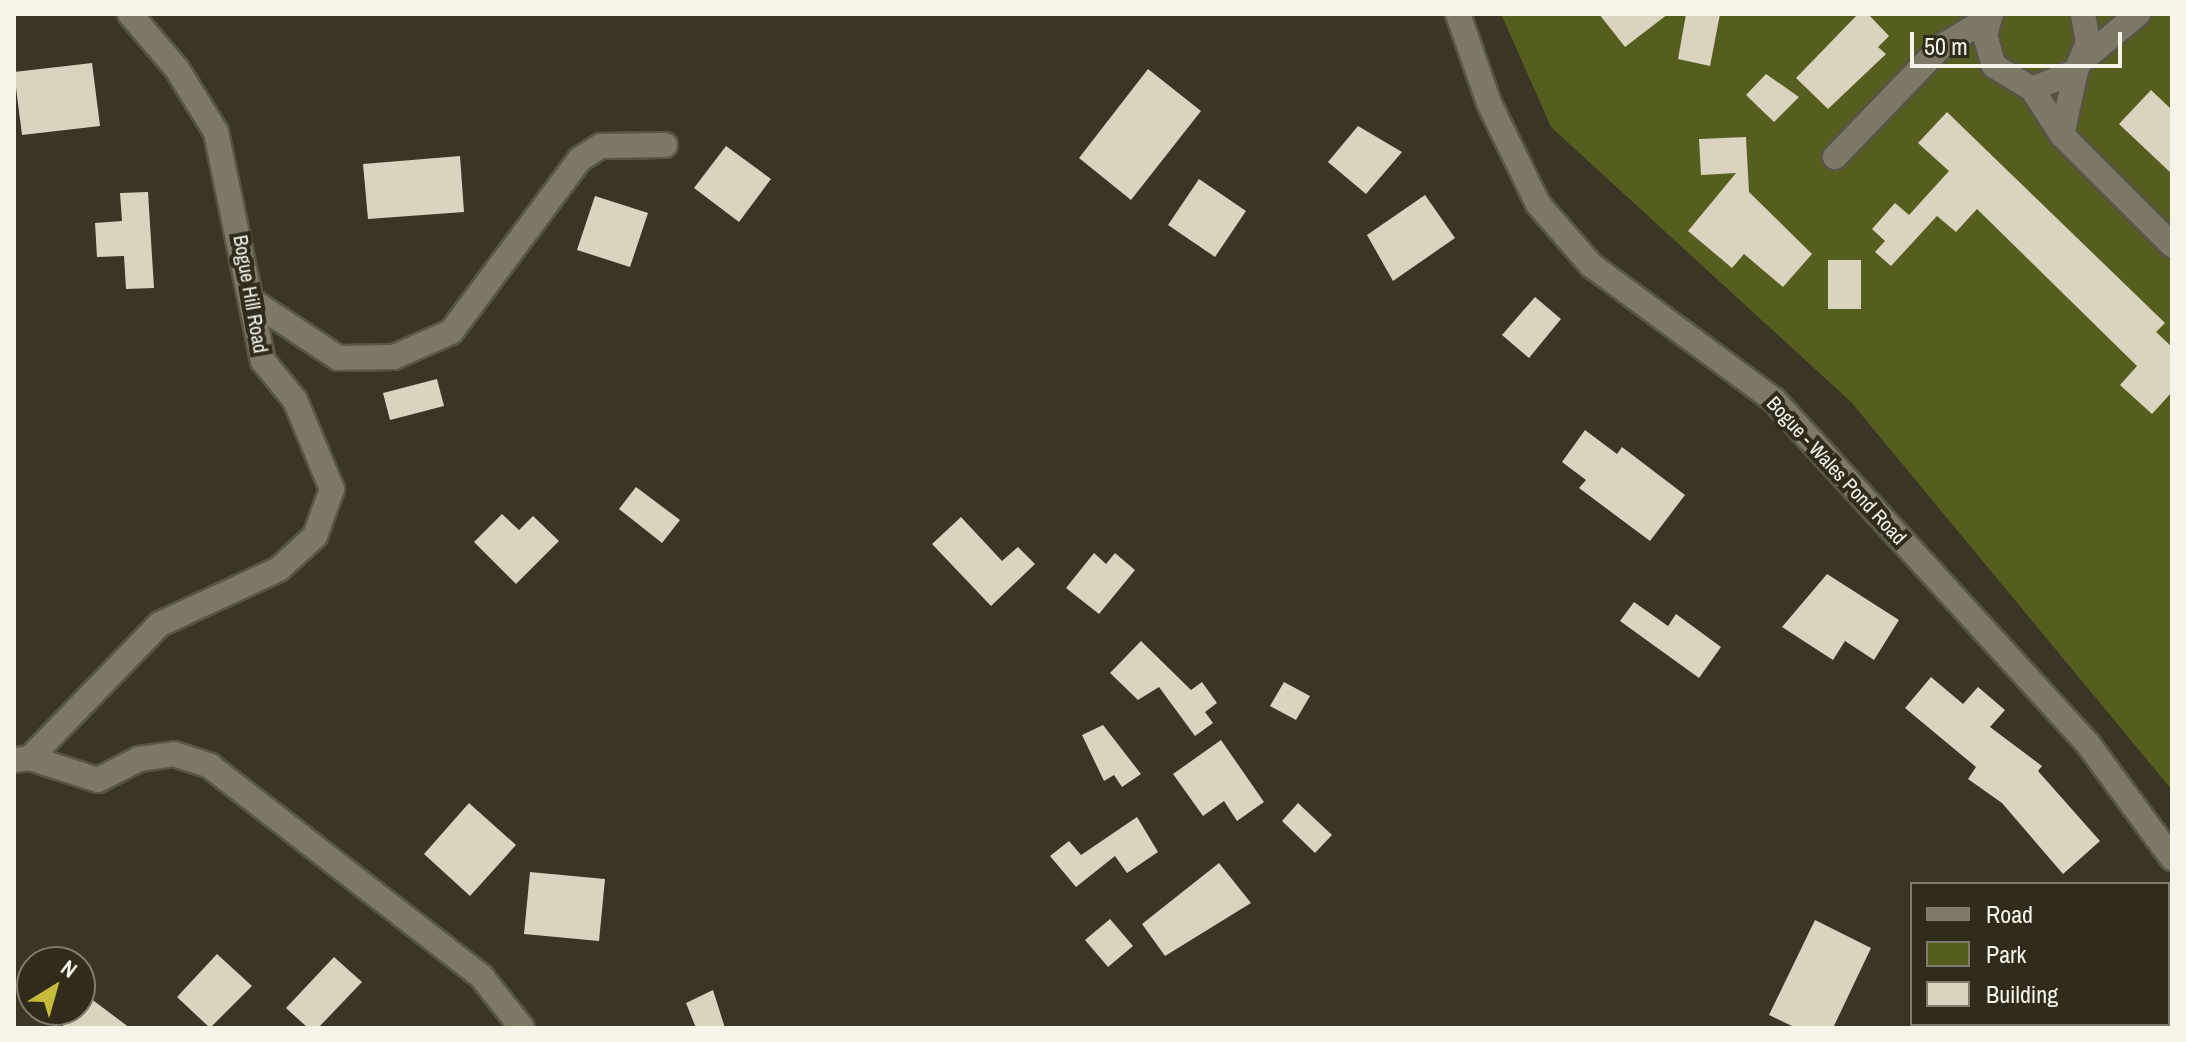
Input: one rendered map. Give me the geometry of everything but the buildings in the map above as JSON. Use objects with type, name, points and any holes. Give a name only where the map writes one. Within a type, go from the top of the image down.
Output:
[{"type":"street","name":"Bogue Hill Road","points":[[22,759],[160,624],[279,569],[315,536],[332,489],[295,400],[263,361],[216,132],[177,69],[130,14]]},
{"type":"street","name":"Bogue - Wales Pond Road","points":[[1458,14],[1489,103],[1538,204],[1591,265],[1774,400],[2088,744],[2172,858]]},
{"type":"street","points":[[2062,135],[2080,64],[2086,14],[2132,19]]},
{"type":"street","points":[[1835,157],[1942,46],[1990,16]]},
{"type":"street","points":[[1990,16],[1989,53],[2005,77],[2032,89],[2062,135],[2172,245]]},
{"type":"street","points":[[2032,89],[2080,64],[2132,19]]},
{"type":"street","points":[[1942,46],[1989,53]]},
{"type":"street","points":[[252,301],[338,358],[394,357],[451,332],[580,159],[601,146],[665,145]]},
{"type":"street","points":[[22,759],[98,780],[139,759],[174,754],[210,766],[481,976],[522,1028]]},
{"type":"green space","points":[[1501,14],[2172,14],[2172,790],[1851,402],[1551,127]]}]
